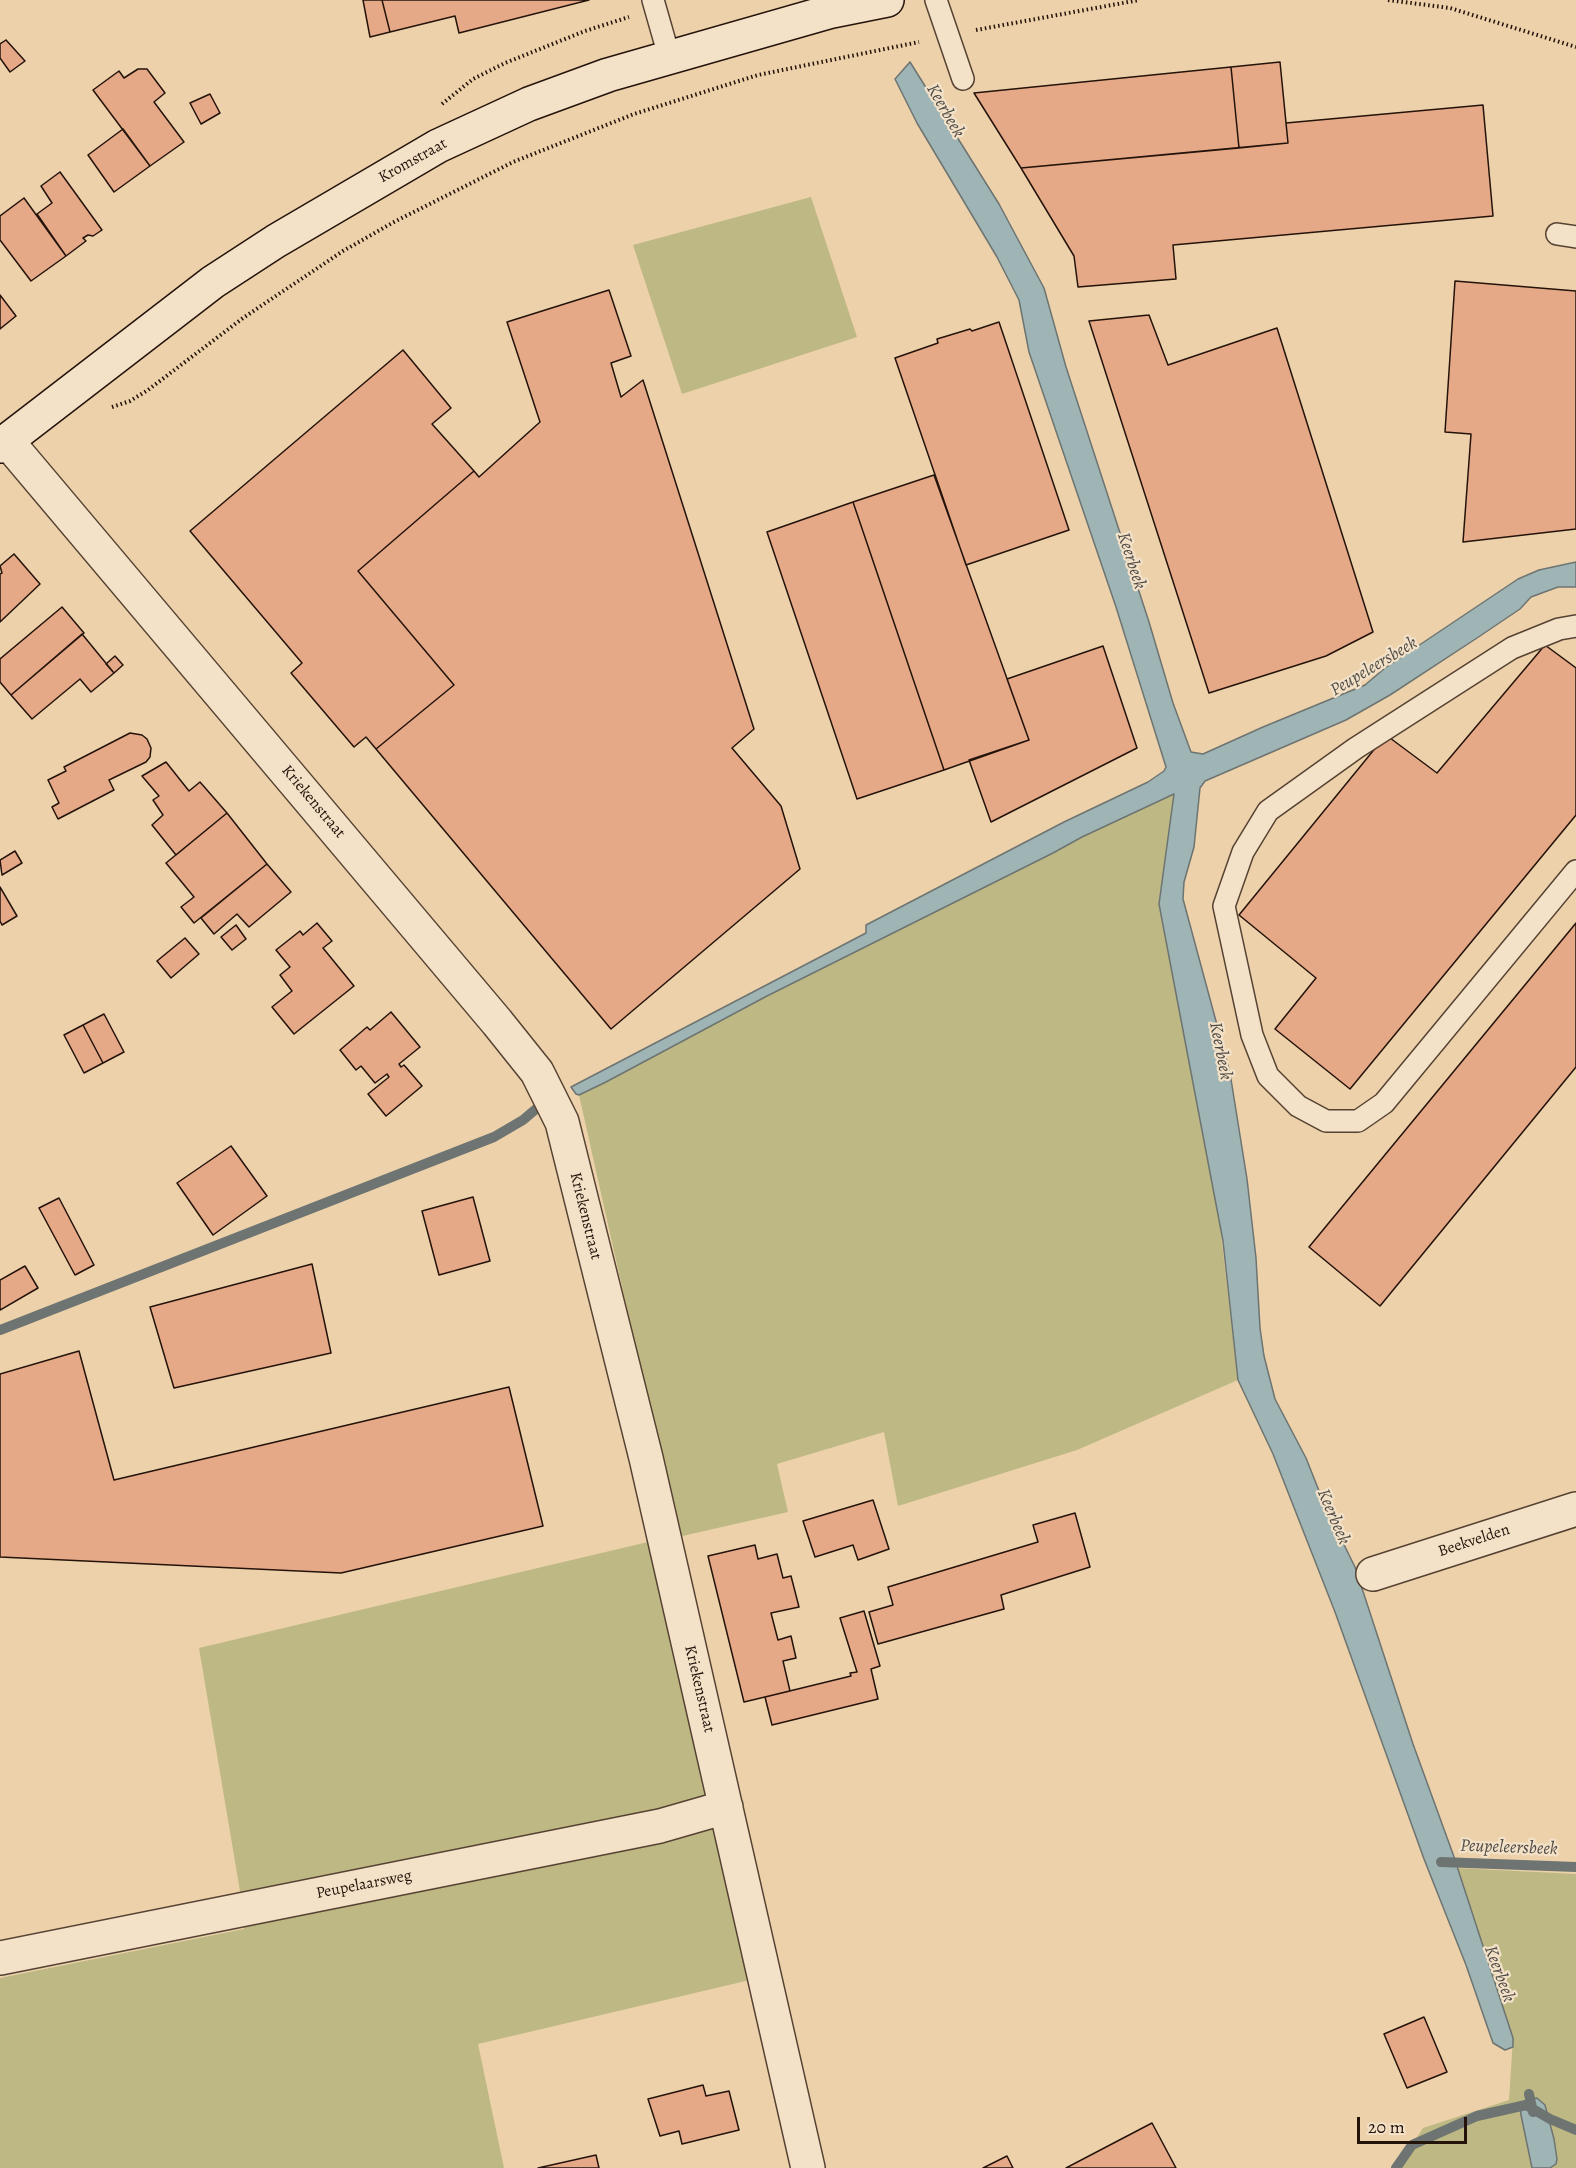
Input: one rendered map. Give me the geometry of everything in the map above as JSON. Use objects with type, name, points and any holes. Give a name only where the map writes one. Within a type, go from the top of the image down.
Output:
[{"type":"street","name":"Kromstraat","points":[[4,443],[213,282],[361,190],[438,146],[529,104],[608,75],[832,11],[887,0]]},
{"type":"street","name":"Kriekenstraat","points":[[4,443],[162,622],[537,1072],[562,1122],[646,1458],[808,2168]]},
{"type":"street","name":"Beekvelden","points":[[1373,1574],[1576,1509]]},
{"type":"street","name":"Peupelaarsweg","points":[[0,1958],[660,1826],[726,1807]]},
{"type":"lane","points":[[653,0],[669,56]]},
{"type":"lane","points":[[936,0],[963,79]]},
{"type":"lane","points":[[1576,626],[1559,629],[1512,648],[1356,748],[1268,811],[1242,852],[1224,906],[1252,1035],[1268,1076],[1298,1106],[1326,1121],[1358,1121],[1384,1103],[1576,871]]},
{"type":"path","points":[[103,410],[130,401],[148,390],[243,318],[343,251],[394,222],[513,162],[634,114],[759,75],[1139,0]]},
{"type":"path","points":[[1388,0],[1450,8],[1576,47]]},
{"type":"shaded area","points":[[811,197],[857,337],[682,394],[633,245]]},
{"type":"shaded area","points":[[1175,793],[1172,815],[1238,1380],[1077,1450],[898,1506],[884,1432],[777,1464],[788,1512],[678,1537],[579,1095],[767,996],[1082,837]]},
{"type":"shaded area","points":[[648,1542],[750,1980],[478,2044],[504,2168],[0,2168],[0,1978],[244,1929],[243,1909],[199,1648]]},
{"type":"shaded area","points":[[1457,1868],[1576,1874],[1576,2168],[1397,2168],[1423,2128],[1509,2100],[1513,2038]]},
{"type":"water","points":[[910,62],[999,204],[1044,288],[1066,367],[1173,703],[1191,752],[1203,754],[1365,685],[1385,668],[1518,579],[1539,570],[1576,562],[1576,587],[1558,587],[1531,597],[1520,609],[1477,638],[1390,695],[1346,720],[1205,781],[1200,788],[1194,847],[1184,882],[1183,899],[1230,1073],[1247,1179],[1256,1258],[1260,1328],[1264,1356],[1275,1399],[1306,1458],[1325,1506],[1355,1567],[1513,2038],[1513,2047],[1505,2050],[1493,2043],[1335,1612],[1273,1454],[1238,1380],[1223,1241],[1159,904],[1174,794],[1082,837],[767,996],[606,1082],[579,1095],[571,1087],[866,933],[866,925],[1064,822],[1148,782],[1166,767],[1116,607],[1029,352],[1019,300],[997,257],[917,123],[895,79]]},
{"type":"water","points":[[1537,2098],[1545,2105],[1554,2139],[1557,2159],[1556,2164],[1550,2168],[1532,2168],[1521,2115],[1520,2104]]},
{"type":"building","points":[[363,0],[382,0],[390,32],[370,37]]},
{"type":"building","points":[[382,0],[589,0],[459,33],[455,16],[390,32]]},
{"type":"building","points":[[6,40],[25,61],[10,72],[0,58],[0,44]]},
{"type":"building","points":[[1280,62],[1288,143],[1239,148],[1231,67]]},
{"type":"building","points":[[1231,67],[1239,148],[1021,168],[974,93]]},
{"type":"building","points":[[138,69],[147,69],[165,93],[154,102],[184,142],[150,166],[93,90],[119,71],[124,78]]},
{"type":"building","points":[[210,94],[220,113],[201,124],[190,103]]},
{"type":"building","points":[[1483,105],[1493,216],[1173,245],[1176,279],[1078,287],[1074,256],[1021,168],[1288,143],[1286,123]]},
{"type":"building","points":[[123,129],[150,166],[114,192],[88,155]]},
{"type":"building","points":[[60,172],[102,230],[93,236],[88,235],[83,238],[86,241],[66,256],[37,214],[52,203],[41,186]]},
{"type":"building","points":[[24,198],[66,256],[31,281],[0,240],[0,216]]},
{"type":"building","points":[[1455,281],[1576,291],[1576,529],[1463,542],[1471,434],[1445,432]]},
{"type":"building","points":[[609,290],[631,356],[611,363],[621,397],[643,380],[754,729],[732,748],[781,806],[800,869],[611,1029],[376,749],[454,685],[358,571],[474,471],[479,477],[540,422],[507,322]]},
{"type":"building","points":[[0,295],[16,316],[0,329]]},
{"type":"building","points":[[1149,315],[1168,365],[1277,328],[1373,632],[1326,656],[1209,693],[1089,321]]},
{"type":"building","points":[[999,322],[1069,530],[966,565],[895,358],[938,343],[937,339]]},
{"type":"building","points":[[403,350],[451,408],[432,424],[474,471],[358,571],[454,685],[376,749],[366,737],[354,747],[291,673],[302,663],[190,531]]},
{"type":"building","points":[[934,475],[1029,740],[944,770],[853,502]]},
{"type":"building","points":[[853,502],[944,770],[857,799],[767,532]]},
{"type":"building","points":[[14,554],[40,584],[0,622],[0,574],[2,573],[0,566]]},
{"type":"building","points":[[62,607],[84,633],[11,695],[0,682],[0,659]]},
{"type":"building","points":[[82,634],[114,673],[91,692],[80,679],[32,719],[11,695]]},
{"type":"building","points":[[1545,645],[1576,668],[1576,815],[1350,1089],[1275,1029],[1316,978],[1239,915],[1386,735],[1437,773]]},
{"type":"building","points":[[1103,646],[1137,748],[991,822],[969,760],[1029,740],[1007,679]]},
{"type":"building","points":[[115,656],[123,665],[114,673],[106,664]]},
{"type":"building","points":[[130,733],[142,735],[147,739],[151,748],[150,757],[146,762],[109,780],[114,790],[58,819],[52,807],[59,803],[48,780],[66,771],[64,767]]},
{"type":"building","points":[[166,762],[189,791],[200,782],[227,813],[176,855],[152,825],[163,815],[153,800],[159,796],[142,776]]},
{"type":"building","points":[[227,813],[267,864],[194,923],[181,907],[194,897],[166,863]]},
{"type":"building","points":[[15,851],[22,863],[2,875],[0,860]]},
{"type":"building","points":[[267,864],[291,892],[249,927],[237,914],[214,934],[201,918]]},
{"type":"building","points":[[0,887],[17,916],[2,925],[0,921]]},
{"type":"building","points":[[317,923],[332,941],[323,948],[354,986],[294,1034],[272,1007],[292,991],[280,975],[290,967],[276,950],[300,931],[303,935]]},
{"type":"building","points":[[1576,923],[1576,1067],[1380,1306],[1309,1247]]},
{"type":"building","points":[[236,925],[246,939],[232,950],[221,937]]},
{"type":"building","points":[[185,938],[199,954],[171,978],[157,961]]},
{"type":"building","points":[[391,1012],[420,1047],[399,1064],[401,1067],[404,1065],[422,1086],[386,1116],[368,1094],[389,1077],[387,1074],[375,1083],[361,1066],[356,1070],[340,1050],[367,1027],[370,1030]]},
{"type":"building","points":[[104,1014],[124,1052],[103,1063],[83,1025]]},
{"type":"building","points":[[83,1025],[103,1063],[84,1073],[64,1035]]},
{"type":"building","points":[[231,1146],[267,1196],[213,1235],[177,1183]]},
{"type":"building","points":[[473,1197],[490,1261],[439,1275],[422,1211]]},
{"type":"building","points":[[59,1198],[94,1265],[75,1275],[39,1208]]},
{"type":"building","points":[[312,1264],[331,1353],[174,1388],[150,1307]]},
{"type":"building","points":[[25,1266],[38,1288],[0,1310],[0,1280]]},
{"type":"building","points":[[79,1351],[114,1480],[509,1387],[543,1526],[341,1573],[0,1557],[0,1374]]},
{"type":"building","points":[[873,1500],[889,1549],[858,1560],[853,1545],[815,1557],[803,1521]]},
{"type":"building","points":[[1075,1513],[1090,1567],[1001,1595],[1004,1609],[878,1644],[869,1612],[893,1605],[888,1587],[1038,1542],[1033,1525]]},
{"type":"building","points":[[755,1545],[758,1559],[777,1554],[783,1578],[791,1576],[799,1607],[771,1613],[778,1640],[791,1636],[796,1658],[783,1661],[790,1691],[744,1702],[708,1556]]},
{"type":"building","points":[[864,1611],[880,1666],[871,1669],[878,1699],[772,1725],[765,1697],[851,1676],[850,1673],[857,1672],[840,1618]]},
{"type":"building","points":[[1424,2017],[1447,2072],[1407,2088],[1384,2034]]},
{"type":"building","points":[[703,2085],[706,2096],[729,2091],[739,2130],[682,2144],[679,2131],[660,2136],[648,2099]]},
{"type":"building","points":[[1152,2123],[1176,2168],[1066,2168]]},
{"type":"building","points":[[596,2155],[599,2168],[538,2168]]},
{"type":"building","points":[[1007,2156],[1013,2168],[983,2168]]},
{"type":"waterway","points":[[0,1330],[494,1137],[523,1120],[536,1109]]},
{"type":"waterway","name":"Peupeleersbeek","points":[[1441,1862],[1576,1867]]},
{"type":"waterway","name":"Keerbeek","points":[[1529,2094],[1533,2112]]},
{"type":"waterway","points":[[1396,2168],[1412,2145],[1477,2116],[1526,2105],[1576,2130]]}]
